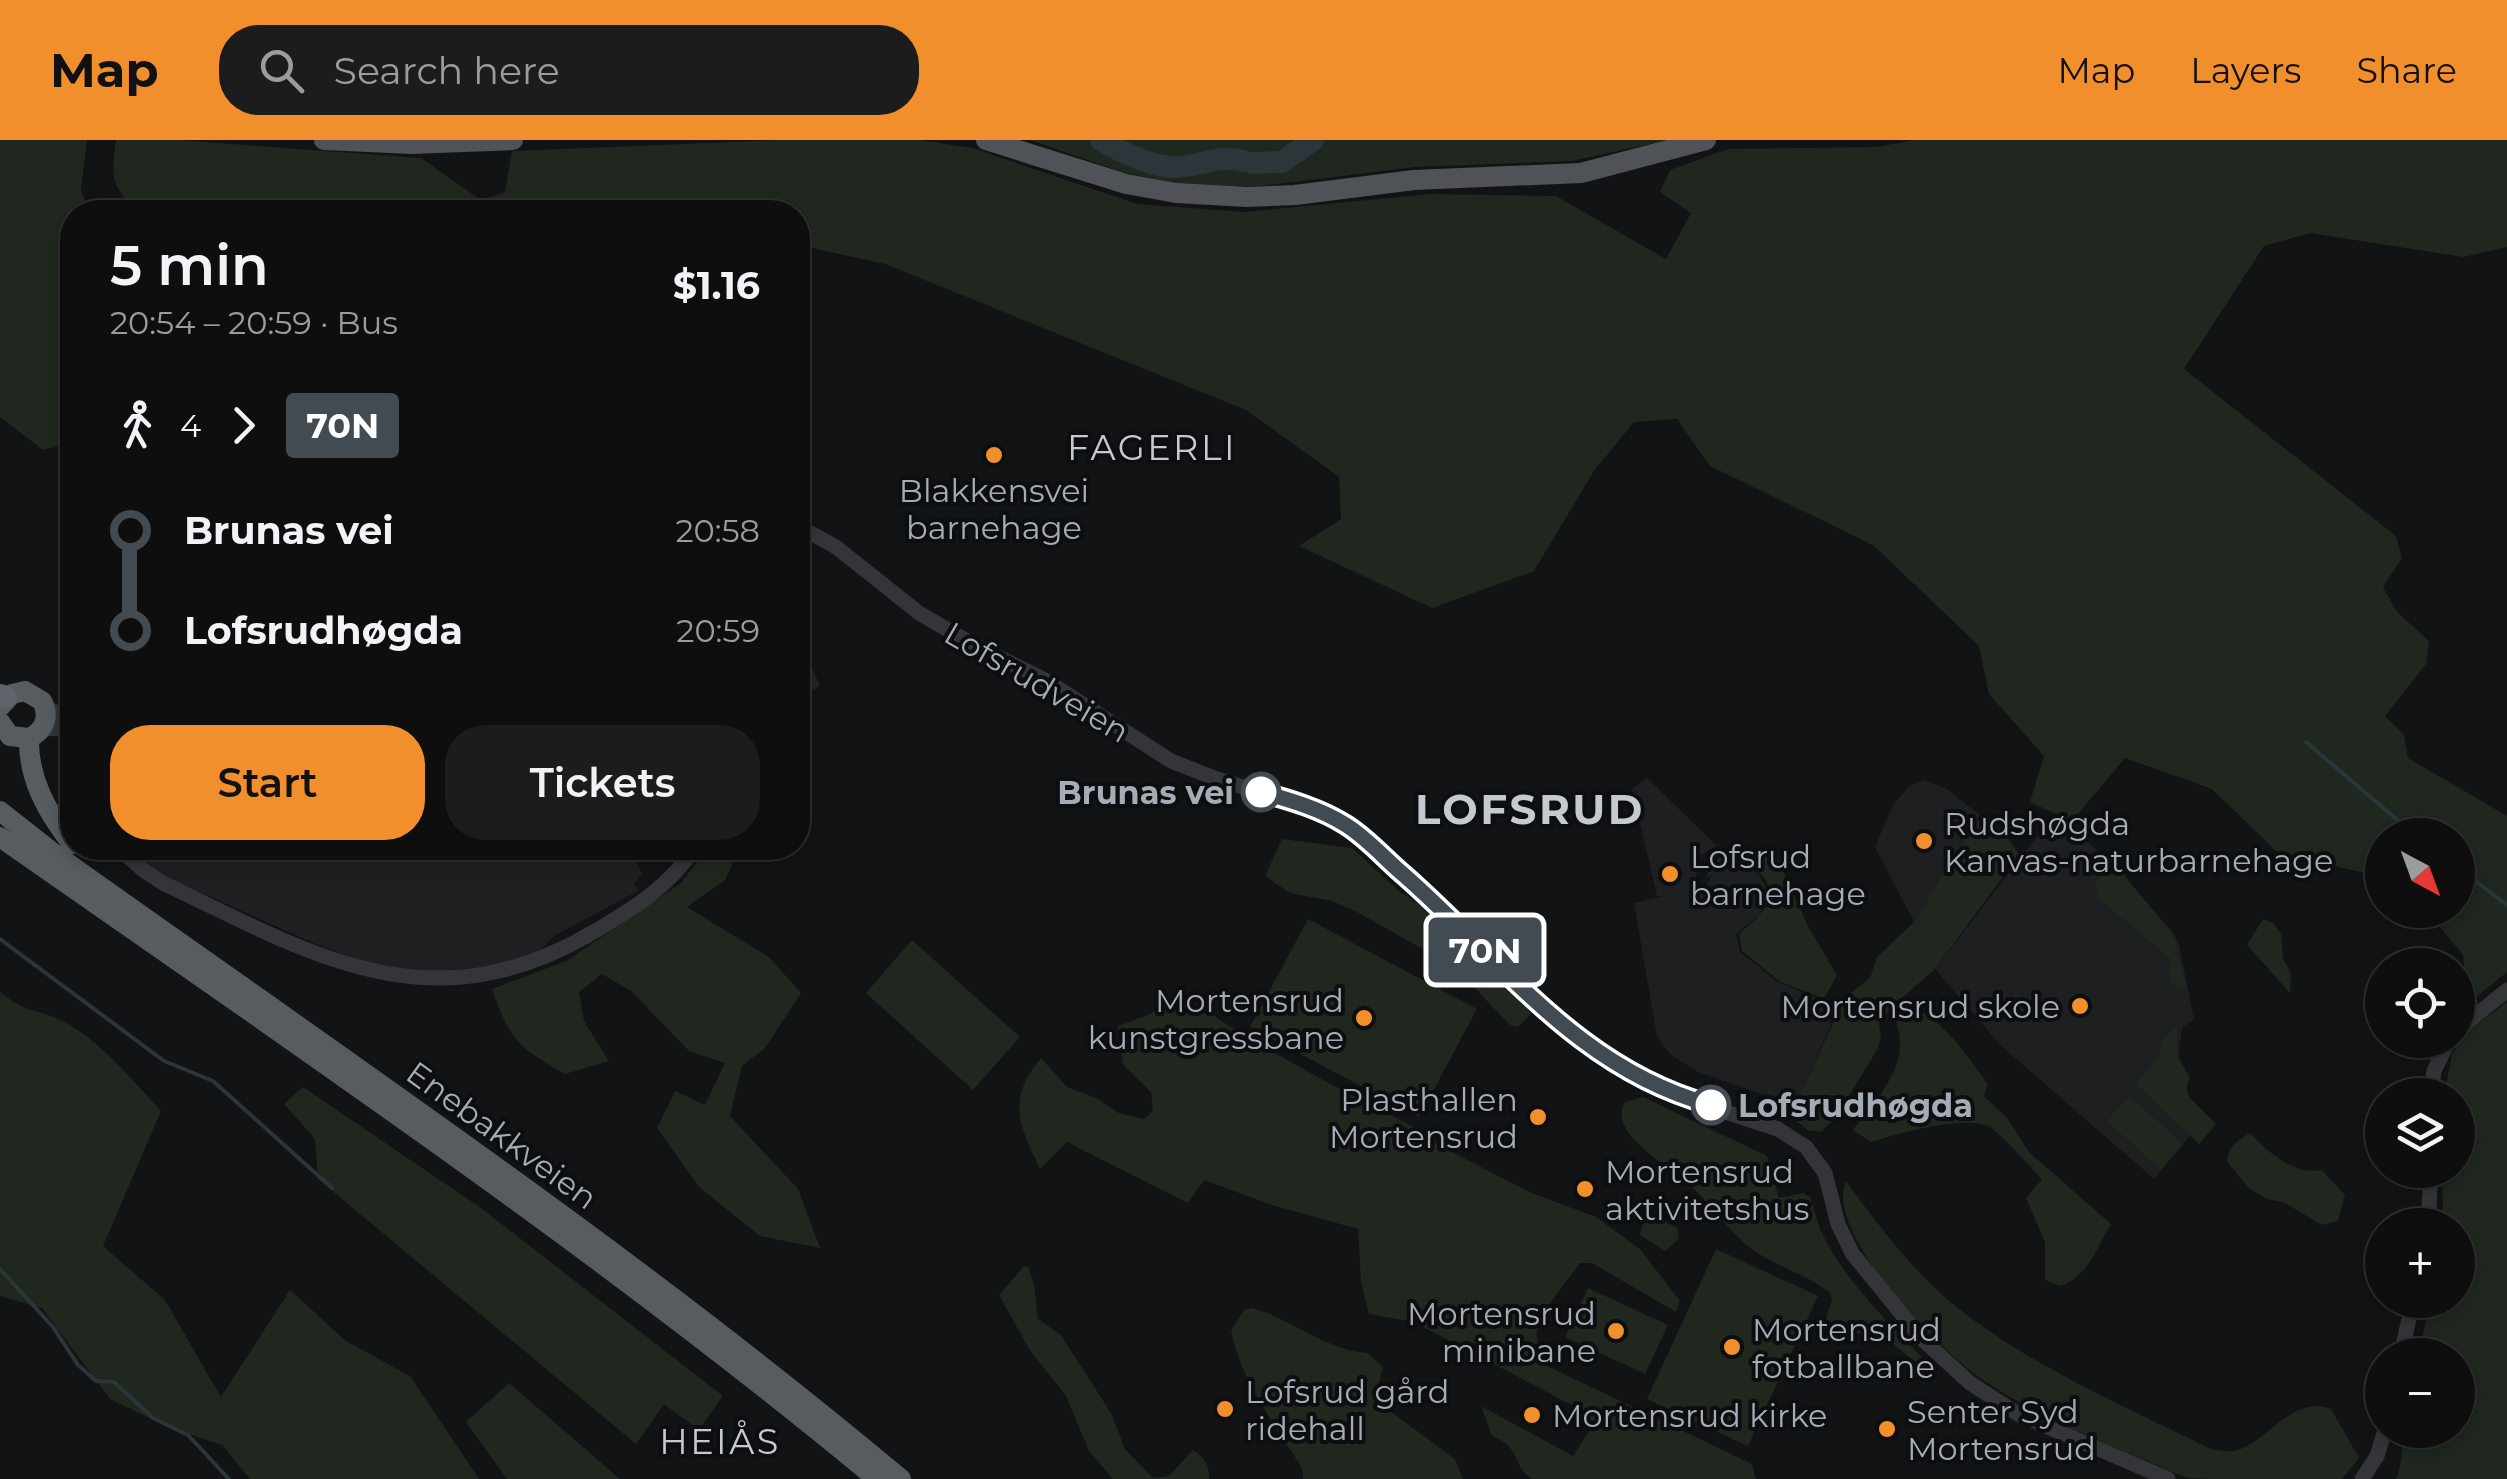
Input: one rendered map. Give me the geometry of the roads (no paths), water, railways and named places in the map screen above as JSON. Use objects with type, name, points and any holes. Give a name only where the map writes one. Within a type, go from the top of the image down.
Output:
[{"type":"highway","points":[[2,700],[18,692],[32,693],[45,707],[29,762],[60,849]]},
{"type":"highway","points":[[2,728],[16,738],[35,734]]},
{"type":"highway","points":[[0,811],[60,853]]},
{"type":"highway","points":[[0,837],[60,853]]},
{"type":"highway","points":[[0,850],[60,854]]},
{"type":"highway","name":"Enebakkveien","points":[[70,860],[514,1180],[882,1471]]},
{"type":"highway","name":"Enebakkveien","points":[[70,860],[458,1160],[882,1471]]},
{"type":"main road","points":[[324,140],[412,144],[512,140]]},
{"type":"main road","points":[[986,140],[1126,184],[1176,193],[1247,197],[1414,180],[1581,173],[1706,140]]},
{"type":"street","name":"Lofsrudveien","points":[[810,533],[836,547],[919,613],[1047,681],[1172,761],[1217,780],[1308,807],[1351,828],[1562,1024],[1614,1064],[1674,1095],[1778,1130],[1806,1147],[1825,1172],[1832,1208],[1852,1253],[1904,1319],[1954,1370],[2018,1414],[2168,1479]]},
{"type":"street","points":[[45,707],[60,714]]},
{"type":"street","points":[[35,734],[60,730]]},
{"type":"street","points":[[133,860],[162,883],[329,957],[390,976],[450,980],[507,971],[574,943],[657,890],[683,860]]},
{"type":"street","points":[[2475,1015],[2507,990]]},
{"type":"street","points":[[2362,1479],[2379,1448]]},
{"type":"waterway","points":[[1101,140],[1134,157],[1170,167],[1225,159],[1243,161]]},
{"type":"waterway","points":[[1252,163],[1282,162],[1313,140]]},
{"type":"waterway","points":[[2306,742],[2395,818]]},
{"type":"waterway","points":[[2475,881],[2507,905]]},
{"type":"waterway","points":[[0,939],[164,1061],[213,1081],[332,1188]]},
{"type":"waterway","points":[[0,1269],[53,1327],[78,1365],[96,1381],[114,1382],[153,1418],[188,1435],[229,1479]]},
{"type":"place","name":"Blakkensvei barnehage","points":[[994,455]]},
{"type":"place","name":"Brunas vei","points":[[1261,792]]},
{"type":"place","name":"Rudshøgda Kanvas-naturbarnehage","points":[[1924,841]]},
{"type":"place","name":"Lofsrud barnehage","points":[[1670,874]]},
{"type":"place","name":"Mortensrud skole","points":[[2080,1006]]},
{"type":"place","name":"Mortensrud kunstgressbane","points":[[1364,1018]]},
{"type":"place","name":"Lofsrudhøgda","points":[[1711,1105]]},
{"type":"place","name":"Plasthallen Mortensrud","points":[[1538,1117]]},
{"type":"place","name":"Mortensrud aktivitetshus","points":[[1585,1189]]},
{"type":"place","name":"Mortensrud minibane","points":[[1616,1331]]},
{"type":"place","name":"Mortensrud fotballbane","points":[[1732,1347]]},
{"type":"place","name":"Lofsrud gård ridehall","points":[[1225,1409]]},
{"type":"place","name":"Mortensrud kirke","points":[[1532,1415]]},
{"type":"place","name":"Senter Syd Mortensrud","points":[[1887,1429]]},
{"type":"district","name":"FAGERLI","points":[[1152,447]]},
{"type":"district","name":"LOFSRUD","points":[[1530,809]]},
{"type":"district","name":"HEIÅS","points":[[720,1441]]}]
